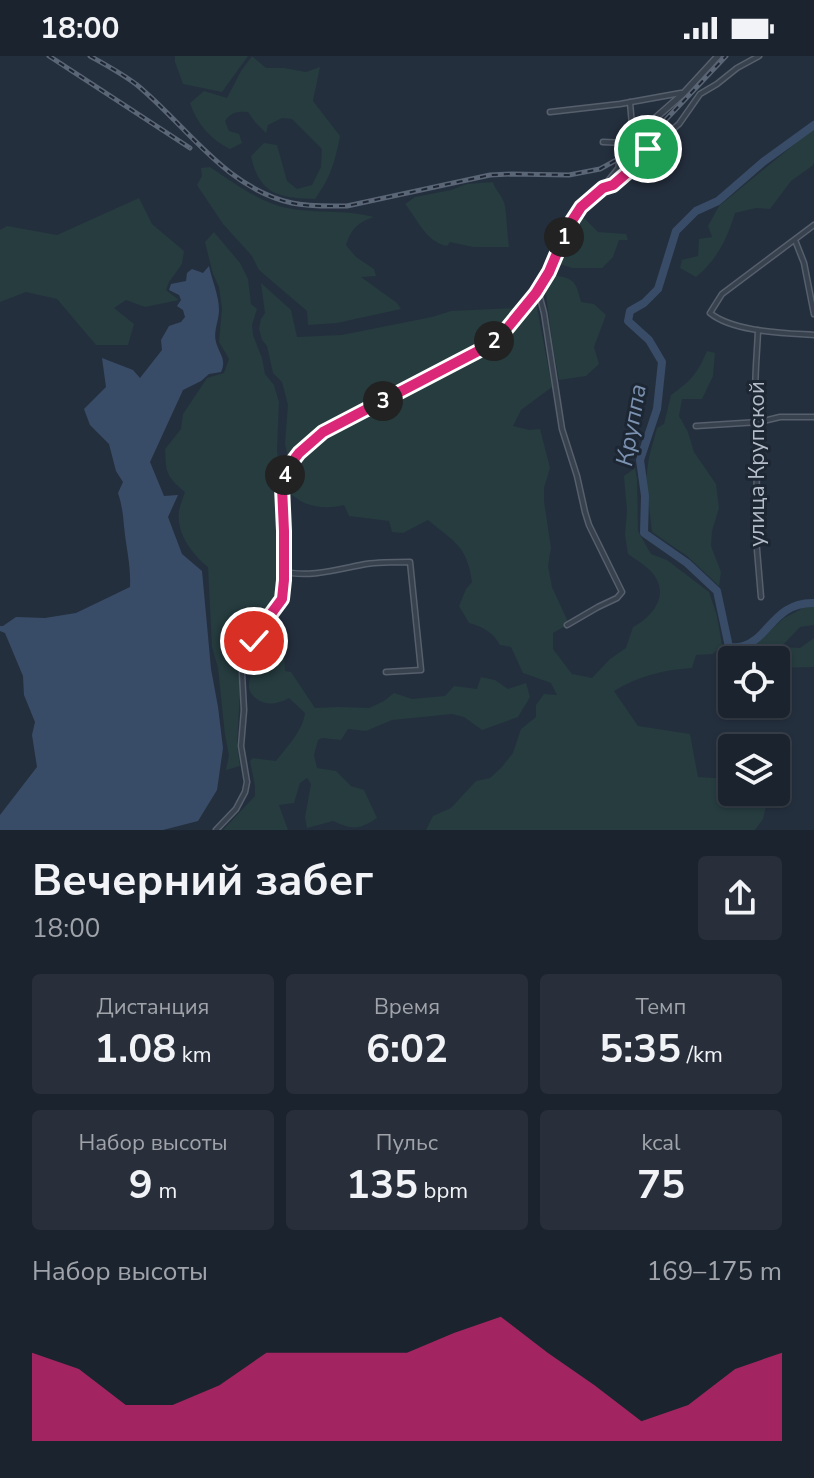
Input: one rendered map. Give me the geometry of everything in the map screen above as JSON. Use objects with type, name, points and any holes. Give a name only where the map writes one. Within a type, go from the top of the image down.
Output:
[{"type":"street","points":[[216,830],[236,809],[247,782],[241,746],[244,710],[242,673],[265,622],[282,599],[282,487],[286,470],[299,453],[323,432],[491,343],[506,330],[538,290],[581,207],[603,188],[619,168],[620,157],[627,143],[684,93],[718,56]]},
{"type":"street","points":[[603,188],[613,185],[628,172],[632,163],[679,124],[700,94],[759,56]]},
{"type":"street","points":[[550,112],[684,93]]},
{"type":"street","points":[[630,102],[633,138]]},
{"type":"street","points":[[603,142],[627,143]]},
{"type":"street","points":[[814,225],[722,294],[710,313],[718,320],[758,330],[811,334],[814,325]]},
{"type":"street","points":[[795,240],[804,263],[814,314]]},
{"type":"street","points":[[538,290],[562,429],[585,512],[622,592],[617,598],[567,625]]},
{"type":"street","name":"улица Крупской","points":[[758,330],[756,391],[759,422],[755,526],[761,597]]},
{"type":"street","points":[[696,426],[759,422],[780,417],[814,417]]},
{"type":"street","points":[[284,571],[293,574],[325,572],[383,562],[410,562],[421,670],[386,672]]},
{"type":"green space","points":[[175,56],[248,56],[222,92],[183,84]]},
{"type":"green space","points":[[252,56],[266,68],[306,72],[320,67],[313,101],[340,136],[332,169],[315,199],[273,192],[259,179],[251,156],[264,143],[277,145],[287,181],[297,189],[312,185],[321,167],[322,149],[292,119],[282,118],[268,125],[266,133],[248,112],[232,114],[225,121],[229,131],[239,134],[242,143],[230,149],[206,130],[193,111],[190,103],[204,91],[227,98]]},
{"type":"green space","points":[[814,128],[812,166],[791,181],[770,209],[756,208],[735,213],[720,248],[696,277],[680,268],[682,260],[698,256],[699,239],[712,237],[708,226],[719,206]]},
{"type":"green space","points":[[210,167],[267,202],[298,210],[374,217],[356,227],[346,245],[356,257],[374,269],[376,276],[361,277],[401,309],[337,323],[308,325],[307,311],[259,270],[252,256],[223,224],[197,185],[202,176],[201,168]]},
{"type":"green space","points":[[493,182],[505,206],[509,247],[473,247],[450,242],[447,246],[440,244],[428,235],[405,204],[415,197],[467,184]]},
{"type":"green space","points":[[139,198],[152,224],[184,251],[182,264],[166,290],[179,300],[145,307],[126,300],[114,308],[134,324],[128,345],[96,345],[57,299],[26,292],[0,302],[0,230],[7,226],[57,235]]},
{"type":"green space","points":[[579,216],[598,232],[626,234],[628,240],[619,240],[613,257],[602,268],[572,268],[557,263]]},
{"type":"green space","points":[[214,232],[240,263],[248,279],[251,304],[257,309],[252,325],[253,335],[265,374],[274,385],[279,402],[277,451],[282,470],[277,503],[281,560],[278,596],[247,646],[238,667],[237,746],[240,766],[226,770],[229,755],[218,668],[212,647],[208,567],[191,549],[180,527],[179,511],[185,492],[168,474],[165,449],[181,429],[183,414],[207,378],[224,373],[229,359],[219,342],[222,309],[219,287],[205,242]]},
{"type":"green space","points":[[552,275],[573,282],[581,302],[594,304],[606,315],[594,347],[599,364],[586,376],[559,380],[545,287]]},
{"type":"green space","points":[[261,283],[291,310],[297,337],[342,335],[451,311],[517,308],[496,330],[472,348],[330,421],[296,446],[288,457],[285,444],[288,405],[282,382],[273,373],[267,346],[259,329],[265,313]]},
{"type":"green space","points":[[536,302],[552,387],[521,410],[513,426],[540,429],[550,468],[544,488],[551,548],[548,566],[552,587],[569,624],[553,633],[553,649],[572,674],[592,678],[626,648],[633,627],[650,614],[658,602],[660,595],[655,576],[628,554],[624,476],[635,468],[638,531],[651,554],[667,560],[709,592],[722,645],[713,654],[696,655],[692,668],[651,675],[614,691],[638,726],[690,734],[698,777],[718,778],[718,806],[766,806],[763,819],[755,830],[426,830],[433,816],[451,808],[476,781],[490,778],[501,768],[513,753],[521,729],[536,717],[536,705],[544,694],[557,695],[551,683],[523,673],[511,647],[500,645],[487,631],[469,623],[459,606],[472,582],[467,560],[458,545],[428,520],[403,533],[392,532],[389,521],[349,516],[344,505],[321,507],[307,504],[288,491],[289,476],[300,458],[317,442],[499,346]]},
{"type":"green space","points":[[707,351],[715,353],[713,376],[702,399],[682,399],[679,416],[694,452],[716,484],[719,508],[711,546],[721,572],[719,586],[687,556],[652,532],[646,480],[657,428],[664,424],[671,395],[693,376]]},
{"type":"green space","points":[[805,607],[814,607],[814,625],[800,627],[782,646],[752,646],[754,645],[784,618]]},
{"type":"green space","points":[[276,631],[284,646],[285,671],[291,672],[315,708],[369,708],[394,693],[412,699],[445,696],[454,686],[477,689],[481,677],[495,680],[508,689],[526,683],[530,697],[518,717],[482,730],[464,717],[452,714],[392,720],[366,731],[348,729],[341,740],[318,740],[314,755],[317,768],[336,771],[351,786],[364,790],[377,818],[365,825],[351,827],[333,821],[307,828],[305,817],[311,784],[307,778],[300,783],[294,803],[279,805],[288,830],[223,830],[255,796],[250,761],[253,758],[276,761],[304,719],[305,713],[289,698],[266,703],[257,699],[249,688],[264,638]]},
{"type":"green space","points":[[814,638],[814,667],[790,668],[790,647],[800,648]]},
{"type":"water","points":[[209,266],[219,304],[215,338],[223,367],[221,372],[209,374],[183,390],[150,462],[164,496],[178,495],[168,517],[182,554],[202,571],[211,669],[223,748],[217,790],[198,821],[163,830],[0,830],[0,815],[37,767],[32,735],[35,722],[24,695],[23,676],[0,626],[16,617],[45,618],[76,613],[130,587],[123,513],[118,493],[123,482],[116,471],[109,444],[90,425],[84,409],[106,387],[102,358],[133,370],[140,378],[162,350],[161,340],[169,326],[185,317],[183,310],[177,306],[181,300],[179,295],[169,290],[171,284],[186,281],[187,273],[192,269],[203,273]]},
{"type":"waterway","name":"Круппа","points":[[814,125],[763,162],[718,201],[696,211],[676,231],[658,289],[630,311],[628,321],[649,340],[662,362],[657,409],[640,460],[645,496],[644,533],[687,563],[717,591],[729,647],[752,642],[790,608],[814,603]]},
{"type":"railway","points":[[49,56],[190,148]]},
{"type":"railway","points":[[90,56],[137,85],[208,154],[247,184],[292,203],[326,206],[347,206],[490,175],[569,175],[600,169],[640,147],[726,56]]},
{"type":"route","points":[[254,641],[282,599],[282,487],[286,470],[299,453],[323,432],[500,337],[536,293],[581,207],[603,188],[613,185],[648,149]]}]
